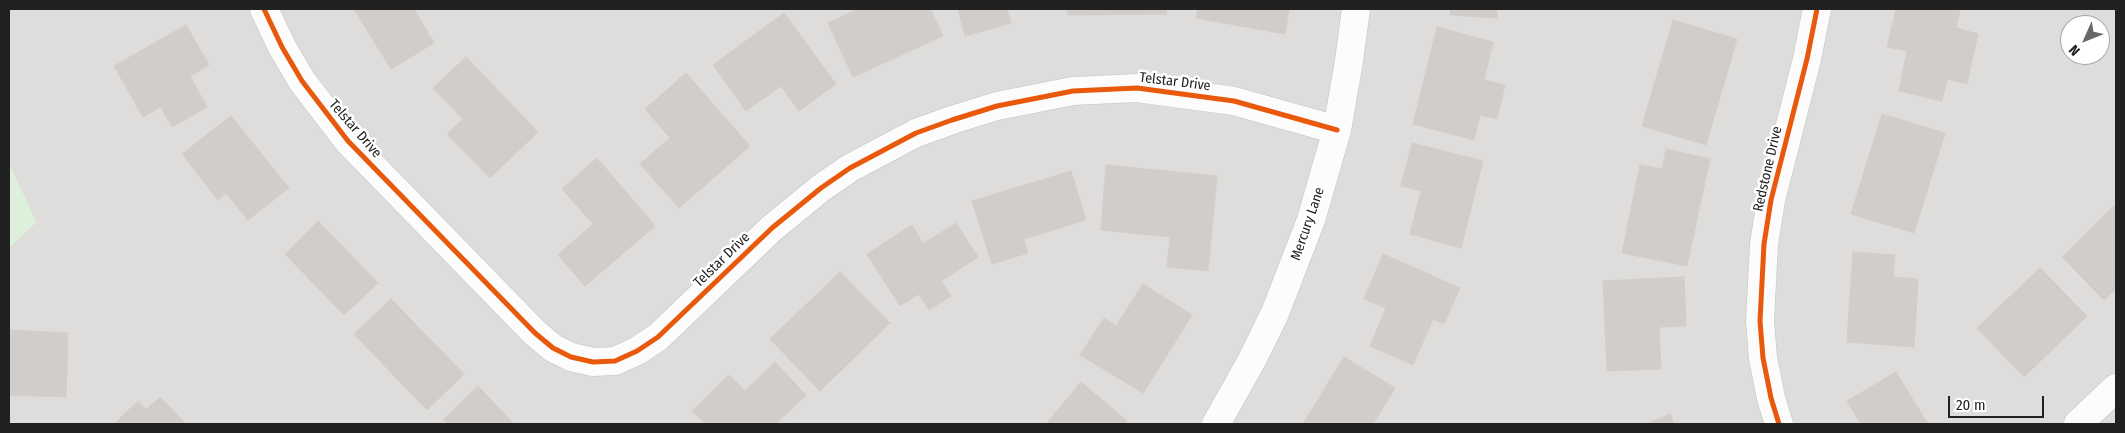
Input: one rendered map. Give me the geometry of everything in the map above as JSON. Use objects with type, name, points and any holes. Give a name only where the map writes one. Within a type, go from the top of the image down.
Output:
[{"type":"street","name":"Telstar Drive","points":[[264,9],[282,47],[302,81],[348,141],[535,333],[553,348],[571,357],[593,362],[615,361],[637,351],[658,337],[780,221],[821,188],[850,168],[916,133],[988,109],[1073,91],[1137,88],[1234,101],[1337,130]]},
{"type":"street","name":"Mercury Lane","points":[[1216,424],[1275,314],[1311,220],[1337,130],[1356,9]]},
{"type":"street","name":"Redstone Drive","points":[[1779,424],[1771,398],[1763,358],[1760,321],[1764,244],[1771,200],[1807,59],[1817,9]]},
{"type":"street","points":[[2078,424],[2116,388]]},
{"type":"shaded area","points":[[9,9],[2116,9],[2116,424],[9,424],[9,248],[36,222],[9,164]]},
{"type":"green space","points":[[9,164],[36,222],[9,248]]},
{"type":"building","points":[[354,9],[414,9],[434,43],[391,69]]},
{"type":"building","points":[[858,9],[930,9],[943,36],[853,77],[828,23]]},
{"type":"building","points":[[958,9],[1007,9],[1011,23],[965,36]]},
{"type":"building","points":[[1067,9],[1166,9],[1167,14],[1068,15]]},
{"type":"building","points":[[1198,9],[1289,9],[1285,34],[1196,18]]},
{"type":"building","points":[[1451,9],[1497,9],[1497,18],[1450,15]]},
{"type":"building","points":[[1896,9],[1960,10],[1956,28],[1978,34],[1967,84],[1947,79],[1942,101],[1899,91],[1907,51],[1887,47]]},
{"type":"building","points":[[784,13],[836,84],[799,111],[781,86],[746,111],[713,65]]},
{"type":"building","points":[[1673,20],[1737,39],[1706,145],[1642,126]]},
{"type":"building","points":[[186,25],[209,65],[190,76],[207,107],[172,127],[161,107],[143,117],[114,66]]},
{"type":"building","points":[[1437,27],[1493,42],[1484,80],[1505,85],[1497,119],[1480,115],[1474,140],[1413,124]]},
{"type":"building","points":[[466,57],[538,132],[490,178],[447,134],[463,119],[433,88]]},
{"type":"building","points":[[686,73],[750,146],[679,208],[640,164],[670,138],[645,109]]},
{"type":"building","points":[[1882,114],[1945,133],[1914,233],[1851,214]]},
{"type":"building","points":[[231,116],[289,188],[248,220],[226,193],[218,200],[182,154]]},
{"type":"building","points":[[1412,143],[1483,161],[1461,248],[1410,234],[1421,191],[1401,186]]},
{"type":"building","points":[[1666,149],[1710,159],[1687,266],[1622,253],[1640,165],[1662,169]]},
{"type":"building","points":[[597,158],[655,226],[585,286],[558,255],[593,224],[562,189]]},
{"type":"building","points":[[1106,165],[1217,176],[1208,271],[1167,267],[1170,237],[1101,230]]},
{"type":"building","points":[[1071,171],[1086,220],[1024,239],[1028,253],[992,264],[972,201]]},
{"type":"building","points":[[2116,204],[2116,289],[2104,300],[2062,257]]},
{"type":"building","points":[[318,221],[378,283],[344,315],[285,254]]},
{"type":"building","points":[[956,223],[978,257],[941,281],[951,296],[929,310],[919,294],[900,306],[867,254],[912,225],[923,244]]},
{"type":"building","points":[[1853,252],[1895,255],[1893,277],[1918,279],[1914,347],[1847,342]]},
{"type":"building","points":[[1383,254],[1460,288],[1444,324],[1433,319],[1413,365],[1370,346],[1386,308],[1364,299]]},
{"type":"building","points":[[2040,268],[2087,316],[2024,377],[1977,328]]},
{"type":"building","points":[[840,272],[890,323],[820,391],[770,339]]},
{"type":"building","points":[[1684,277],[1686,326],[1659,327],[1661,369],[1607,371],[1603,281]]},
{"type":"building","points":[[1143,284],[1192,315],[1143,393],[1080,355],[1104,318],[1116,326]]},
{"type":"building","points":[[391,299],[464,374],[427,410],[354,334]]},
{"type":"building","points":[[9,330],[68,333],[66,397],[9,395]]},
{"type":"building","points":[[1344,357],[1395,388],[1373,424],[1303,424]]},
{"type":"building","points":[[775,362],[806,395],[776,424],[705,424],[692,411],[729,375],[745,391]]},
{"type":"building","points":[[1896,372],[1928,424],[1861,424],[1847,401]]},
{"type":"building","points":[[1081,382],[1127,421],[1125,424],[1046,424]]},
{"type":"building","points":[[478,386],[514,424],[448,424],[443,420]]},
{"type":"building","points":[[160,397],[186,424],[114,424],[138,401],[146,410]]},
{"type":"building","points":[[1670,414],[1674,424],[1647,424]]},
{"type":"cycle path","points":[[264,9],[282,47],[302,81],[348,141],[535,333],[553,348],[571,357],[593,362],[615,361],[637,351],[658,337],[772,228],[821,188],[850,168],[916,133],[952,120],[997,106],[1073,91],[1137,88],[1234,101],[1337,130]]},
{"type":"cycle path","points":[[1779,424],[1771,398],[1763,358],[1760,321],[1764,244],[1771,200],[1807,59],[1817,9]]}]
